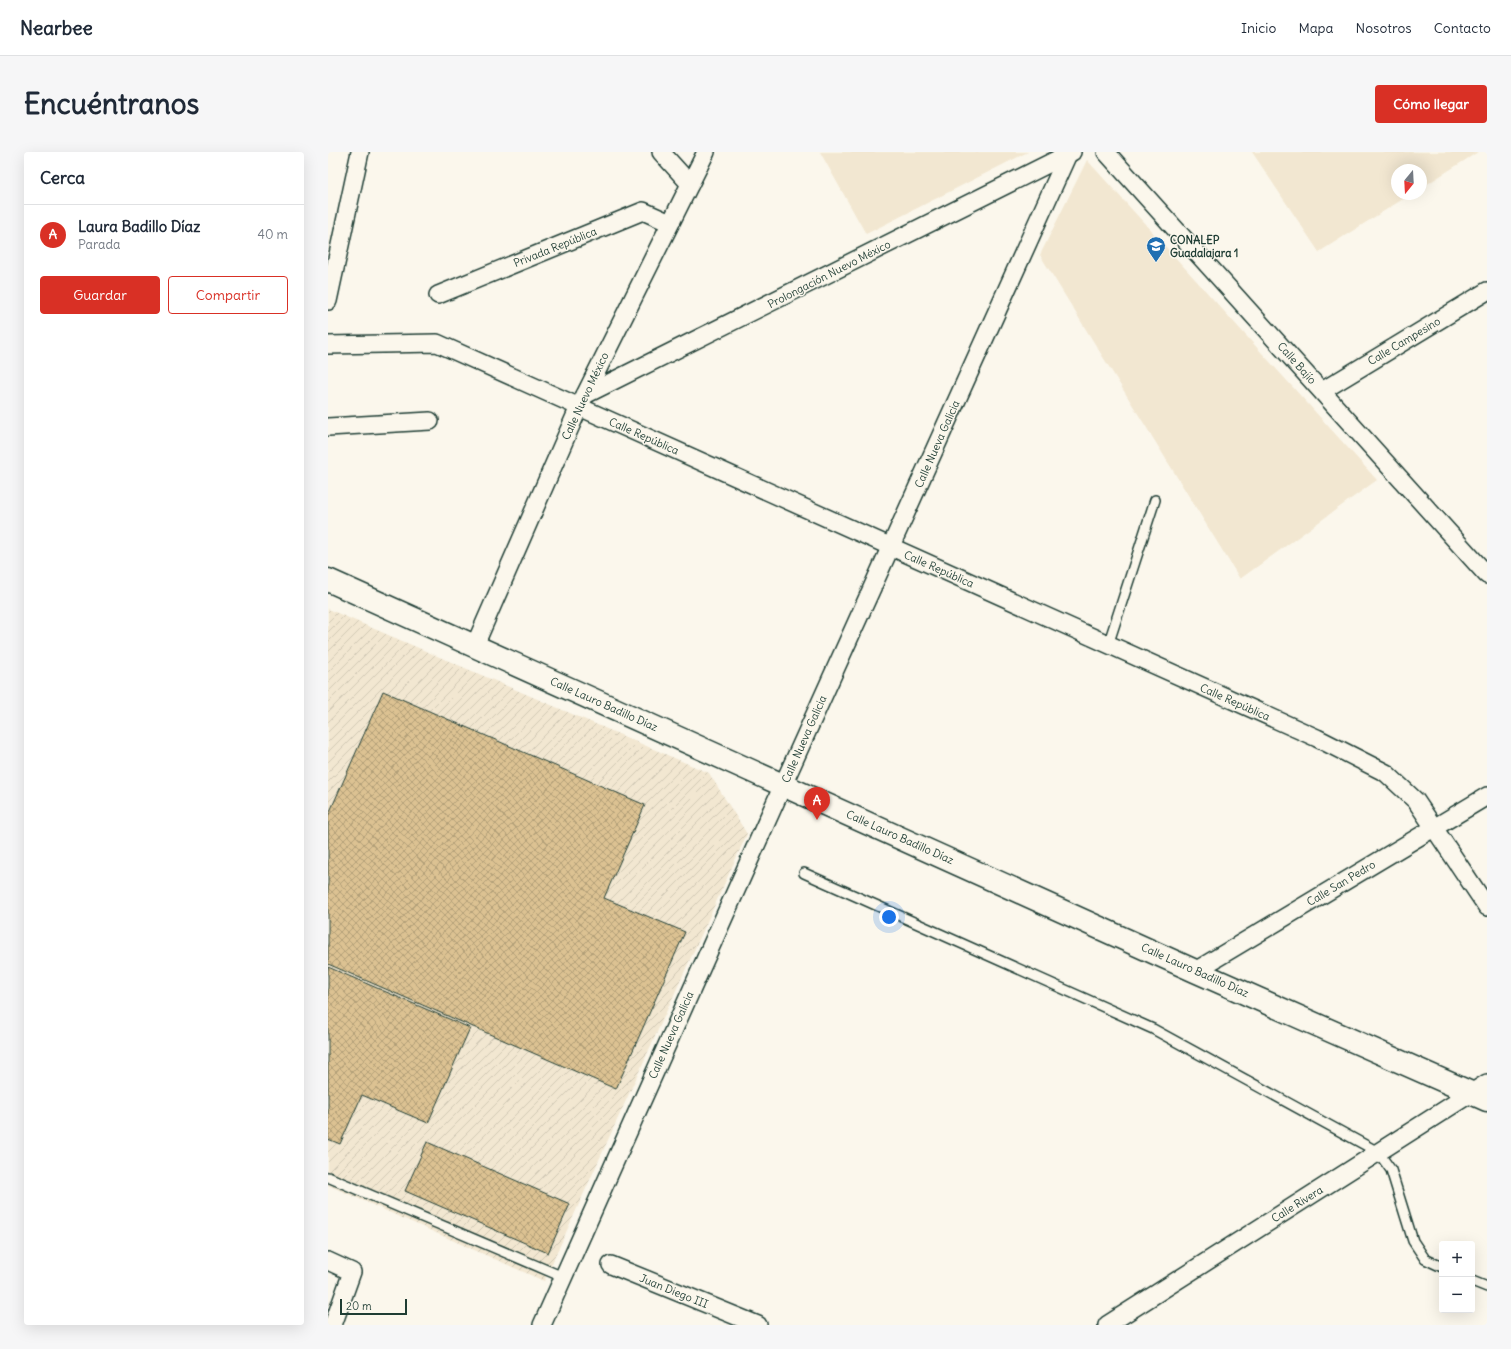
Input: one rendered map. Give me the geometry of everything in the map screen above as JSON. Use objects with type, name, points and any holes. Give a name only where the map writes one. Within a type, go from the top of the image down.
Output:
[{"type":"street","points":[[328,301],[360,152]]},
{"type":"street","points":[[661,152],[690,184]]},
{"type":"street","name":"Calle Nuevo México","points":[[475,645],[582,401],[706,152]]},
{"type":"street","name":"Calle Bajío","points":[[1106,152],[1487,575]]},
{"type":"street","name":"Prolongación Nuevo México","points":[[582,401],[1070,153]]},
{"type":"street","name":"Calle Nueva Galicia","points":[[542,1325],[783,785],[1070,153]]},
{"type":"street","name":"Privada República","points":[[438,295],[643,211],[670,223]]},
{"type":"street","name":"Calle Campesino","points":[[1322,391],[1487,291]]},
{"type":"street","name":"Calle República","points":[[328,345],[437,343],[582,401],[891,547],[1317,738],[1386,773],[1416,801],[1487,907]]},
{"type":"street","points":[[328,427],[430,421]]},
{"type":"street","name":"Calle Lauro Badillo Díaz","points":[[328,580],[1195,971],[1482,1092]]},
{"type":"street","name":"Calle San Pedro","points":[[1195,971],[1487,796]]},
{"type":"street","name":"Calle Rivera","points":[[1107,1325],[1378,1152],[1482,1092]]},
{"type":"street","points":[[328,1261],[352,1272],[332,1325]]},
{"type":"street","name":"Juan Diego III","points":[[611,1265],[758,1325]]},
{"type":"lane","points":[[1108,645],[1155,500]]},
{"type":"lane","points":[[804,873],[1153,1028],[1378,1152],[1391,1170],[1413,1241],[1425,1259],[1439,1266]]},
{"type":"lane","points":[[328,1178],[563,1277]]},
{"type":"lane","points":[[1475,1282],[1487,1288]]},
{"type":"shaded area","points":[[820,152],[1028,152],[866,234]]},
{"type":"shaded area","points":[[1252,152],[1478,152],[1427,184],[1427,164],[1391,164],[1391,200],[1401,200],[1319,252]]},
{"type":"shaded area","points":[[1087,160],[1377,480],[1240,579],[1040,255]]},
{"type":"shaded area","points":[[328,609],[709,773],[747,834],[544,1281],[328,1185]]},
{"type":"building","points":[[383,691],[645,805],[604,898],[685,932],[616,1089],[328,964],[328,816]]},
{"type":"building","points":[[328,967],[470,1028],[428,1123],[362,1095],[340,1144],[328,1139]]},
{"type":"building","points":[[427,1142],[570,1204],[548,1253],[405,1191]]},
{"type":"place","name":"CONALEP Guadalajara 1","points":[[1156,263]]},
{"type":"place","name":"Laura Badillo Díaz","points":[[817,820]]}]
